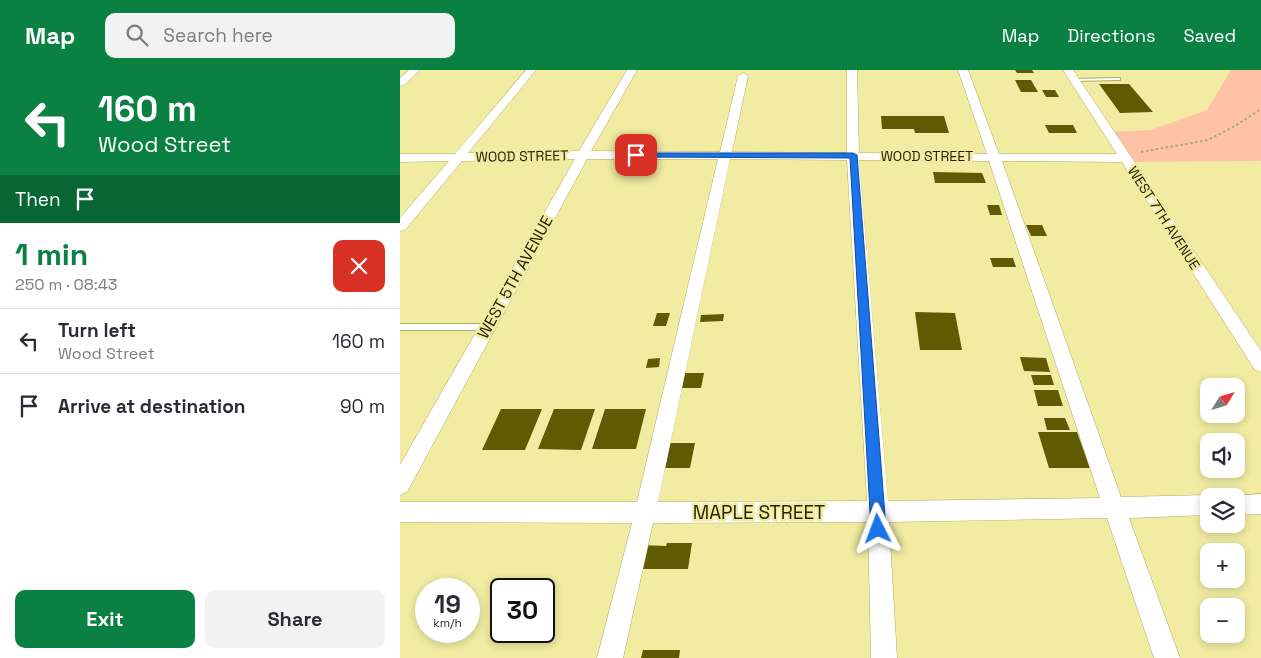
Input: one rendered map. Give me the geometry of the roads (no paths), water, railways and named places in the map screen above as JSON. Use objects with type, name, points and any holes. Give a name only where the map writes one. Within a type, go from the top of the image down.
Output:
[{"type":"street","points":[[400,83],[415,70]]},
{"type":"street","points":[[400,227],[531,70]]},
{"type":"street","name":"WEST 5TH AVENUE","points":[[400,485],[632,70]]},
{"type":"street","points":[[852,70],[853,155],[878,511],[884,658]]},
{"type":"street","points":[[963,70],[1167,658]]},
{"type":"street","name":"WEST 7TH AVENUE","points":[[1071,75],[1261,365]]},
{"type":"street","points":[[610,658],[645,512],[743,76]]},
{"type":"street","name":"WOOD STREET","points":[[400,158],[583,155],[1123,156]]},
{"type":"street","points":[[1245,504],[1261,504]]},
{"type":"street","name":"MAPLE STREET","points":[[400,512],[878,511],[1200,506]]},
{"type":"lane","points":[[1071,75],[1118,79]]},
{"type":"lane","points":[[400,328],[488,327]]}]
